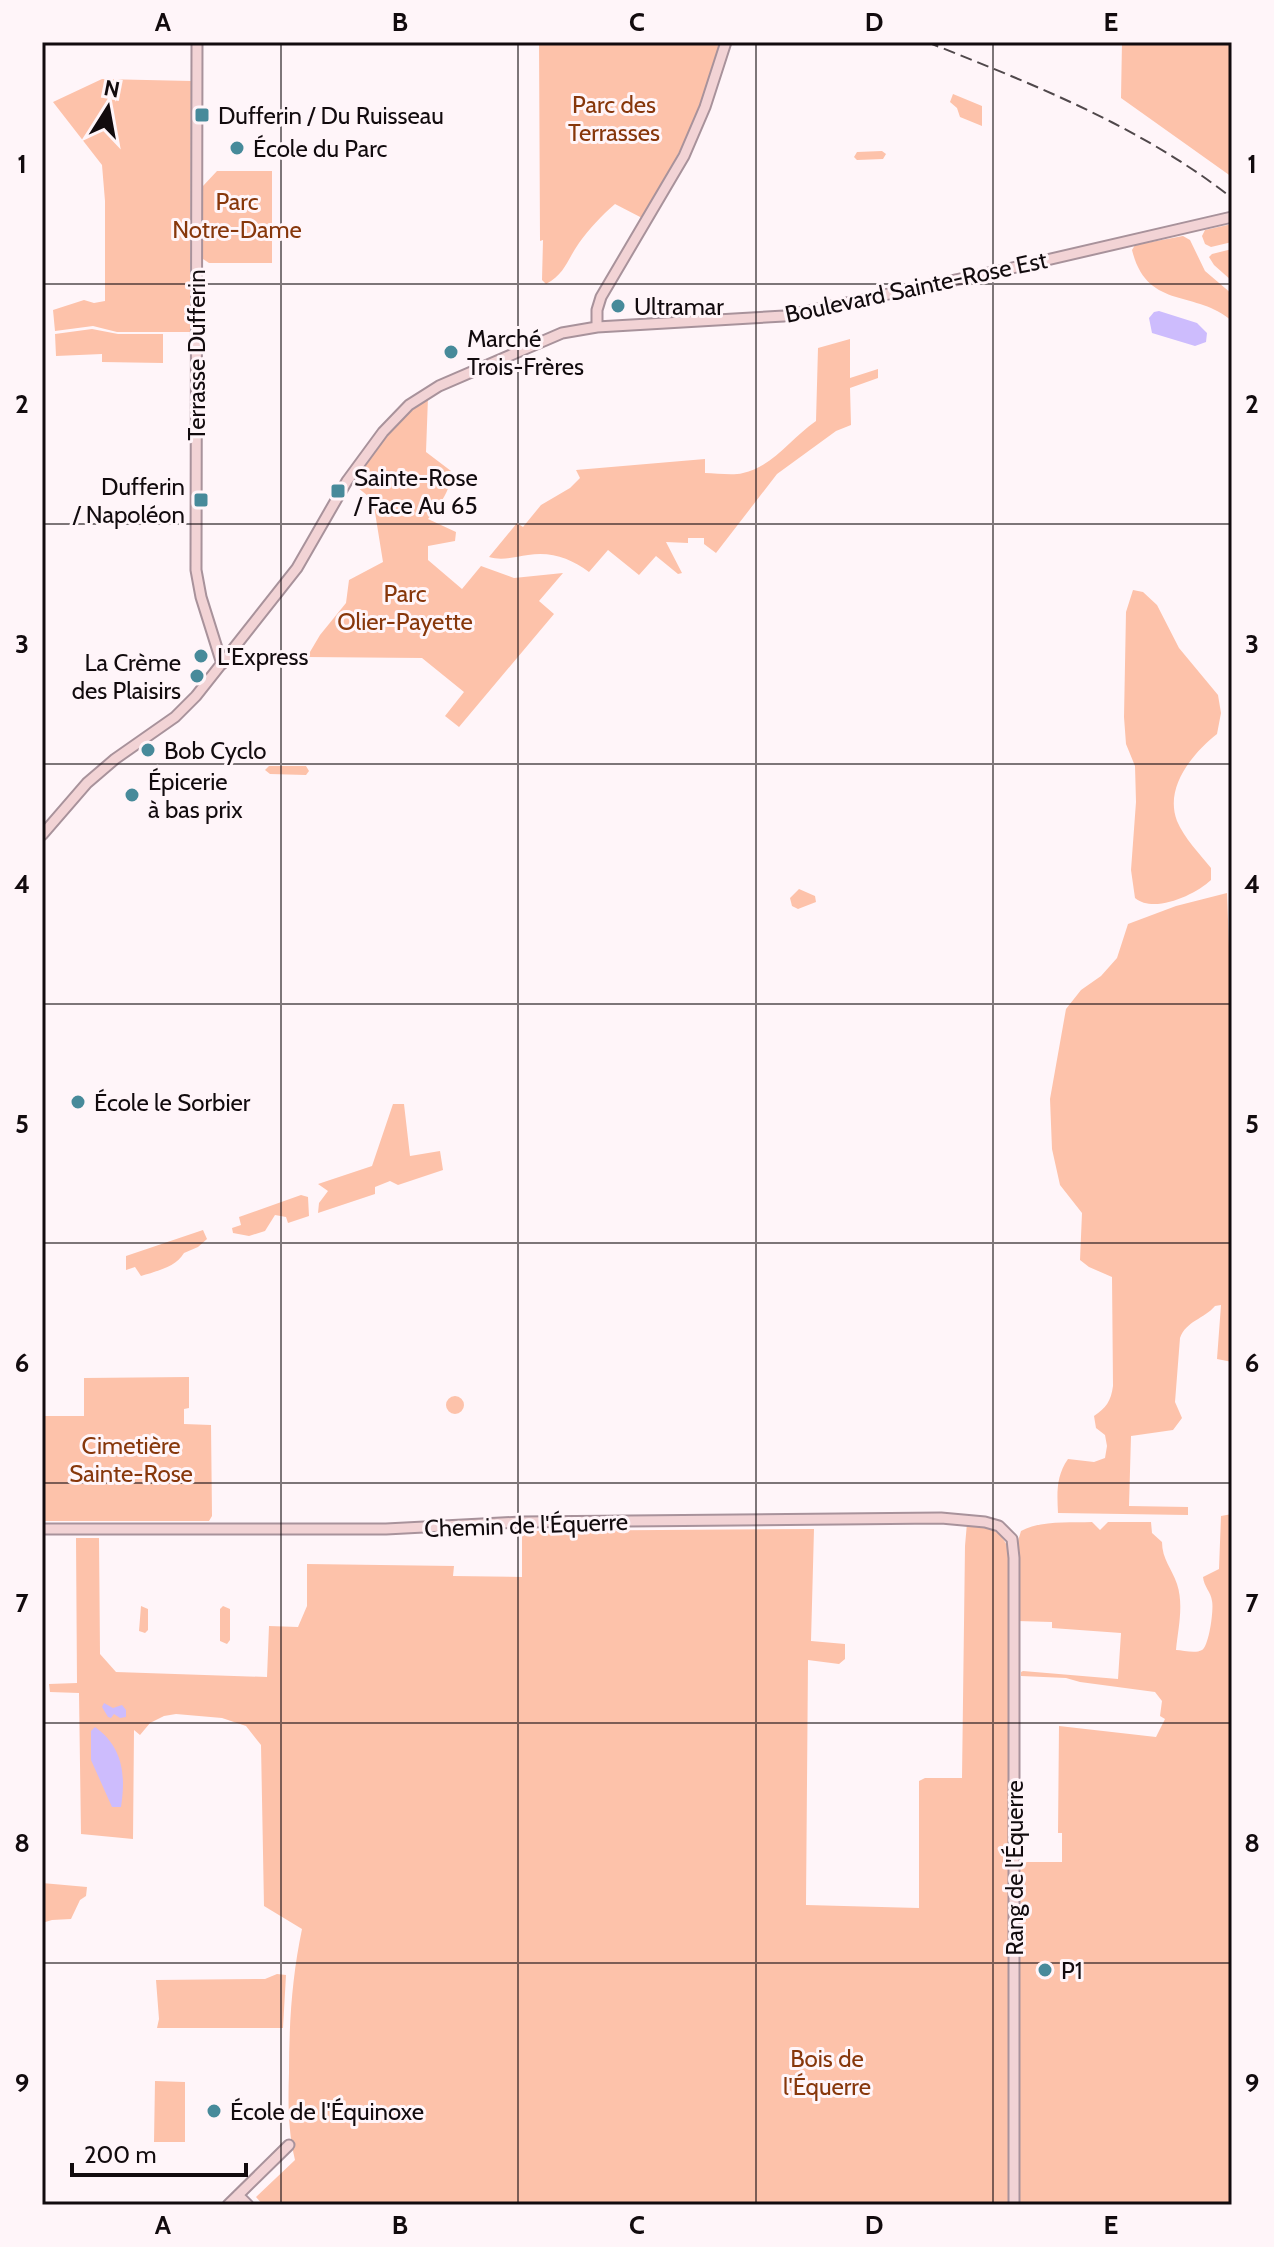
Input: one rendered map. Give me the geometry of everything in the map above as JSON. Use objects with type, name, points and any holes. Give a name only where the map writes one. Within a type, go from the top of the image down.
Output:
[{"type":"street","name":"Terrasse Dufferin","points":[[197,42],[196,566],[201,597],[222,664]]},
{"type":"street","points":[[597,327],[601,297],[684,156],[705,107],[726,42]]},
{"type":"street","name":"Boulevard Sainte-Rose Est","points":[[42,835],[79,791],[115,759],[175,717],[222,664],[297,568],[353,473],[383,432],[403,410],[444,383],[562,333],[597,327],[711,322],[791,314],[985,274],[1232,217]]},
{"type":"street","name":"Chemin de l'Équerre","points":[[42,1529],[355,1529],[521,1522],[927,1518],[989,1522],[1008,1532]]},
{"type":"street","name":"Rang de l'Équerre","points":[[1008,1532],[1013,1542],[1014,1558],[1014,2205]]},
{"type":"street","points":[[228,2205],[289,2145]]},
{"type":"street","points":[[238,2195],[248,2205]]},
{"type":"green space","name":"Parc des Terrasses","points":[[539,42],[722,42],[690,131],[644,219],[615,204],[587,232],[562,271],[546,284],[542,280],[543,240],[540,241]]},
{"type":"green space","points":[[1122,42],[1232,42],[1232,177],[1121,98]]},
{"type":"green space","name":"Parc Notre-Dame","points":[[102,79],[191,81],[190,332],[117,332],[93,326],[55,331],[53,310],[84,300],[94,303],[105,301],[105,201],[102,165],[53,102]]},
{"type":"green space","points":[[953,94],[982,106],[982,126],[960,117],[957,108],[950,102]]},
{"type":"green space","points":[[882,151],[886,154],[883,159],[857,160],[854,157],[857,152]]},
{"type":"green space","name":"Parc Notre-Dame","points":[[217,171],[272,171],[272,263],[209,263],[203,259],[203,186]]},
{"type":"green space","points":[[1232,224],[1232,242],[1211,247],[1205,244],[1202,236],[1205,230]]},
{"type":"green space","points":[[1183,236],[1190,240],[1205,271],[1232,294],[1232,321],[1218,311],[1161,291],[1139,269],[1132,250],[1135,245]]},
{"type":"green space","points":[[1232,249],[1232,281],[1209,257]]},
{"type":"green space","points":[[92,329],[118,334],[163,334],[163,363],[102,362],[102,354],[56,356],[55,334]]},
{"type":"green space","name":"Parc Olier-Payette","points":[[850,339],[850,378],[878,369],[878,378],[850,388],[851,425],[836,431],[777,474],[716,553],[704,544],[704,538],[688,538],[688,543],[666,542],[682,573],[678,574],[656,556],[639,575],[608,550],[589,572],[568,559],[552,555],[503,559],[489,557],[517,523],[523,527],[541,505],[570,488],[580,478],[576,470],[705,459],[705,473],[734,474],[764,464],[816,421],[818,348]]},
{"type":"green space","name":"Parc Olier-Payette","points":[[428,397],[426,452],[451,471],[451,478],[441,502],[428,519],[456,532],[455,541],[428,546],[428,560],[462,589],[481,566],[514,578],[563,573],[539,601],[554,614],[459,727],[445,716],[464,692],[422,658],[307,657],[346,603],[349,580],[383,562],[373,500],[352,483],[395,425]]},
{"type":"green space","points":[[1133,590],[1143,592],[1157,605],[1179,648],[1218,695],[1221,713],[1217,734],[1190,761],[1174,796],[1177,821],[1211,868],[1211,880],[1185,897],[1153,904],[1135,898],[1131,870],[1135,766],[1126,744],[1124,717],[1126,612]]},
{"type":"green space","points":[[269,766],[306,766],[309,771],[306,775],[270,774],[265,770]]},
{"type":"green space","points":[[799,889],[815,896],[816,902],[798,909],[792,906],[790,898]]},
{"type":"green space","points":[[1227,893],[1232,1027],[1232,1362],[1217,1359],[1221,1305],[1215,1306],[1186,1328],[1180,1338],[1175,1402],[1182,1418],[1173,1430],[1131,1436],[1129,1506],[1188,1507],[1188,1515],[1058,1513],[1059,1478],[1068,1459],[1094,1462],[1105,1458],[1105,1435],[1096,1428],[1094,1416],[1107,1404],[1113,1386],[1112,1277],[1080,1260],[1082,1213],[1060,1185],[1052,1149],[1050,1099],[1066,1009],[1081,990],[1101,976],[1117,958],[1128,924],[1176,906]]},
{"type":"green space","points":[[393,1104],[404,1104],[410,1156],[440,1151],[443,1170],[398,1185],[390,1181],[375,1187],[375,1194],[318,1213],[319,1203],[328,1191],[318,1184],[372,1166]]},
{"type":"green space","points":[[301,1195],[308,1197],[309,1216],[288,1223],[286,1217],[275,1215],[265,1231],[249,1236],[233,1233],[232,1228],[241,1225],[239,1217]]},
{"type":"green space","points":[[203,1230],[207,1239],[171,1265],[141,1276],[135,1267],[126,1270],[126,1256]]},
{"type":"green space","name":"Cimetière Sainte-Rose","points":[[189,1377],[189,1408],[184,1409],[184,1424],[211,1425],[212,1516],[209,1521],[42,1521],[42,1416],[84,1416],[84,1378]]},
{"type":"green space","points":[[451,1396],[459,1396],[464,1405],[462,1412],[451,1414],[446,1409],[446,1401]]},
{"type":"green space","name":"Bois de l'Équerre","points":[[1232,1514],[1232,2205],[263,2205],[256,2197],[295,2160],[289,2116],[290,2036],[293,1982],[302,1929],[264,1906],[261,1745],[246,1726],[222,1718],[176,1714],[150,1723],[140,1735],[134,1730],[133,1839],[81,1834],[79,1693],[50,1692],[49,1684],[77,1683],[76,1538],[99,1538],[100,1654],[116,1672],[267,1677],[269,1626],[298,1627],[307,1606],[307,1564],[454,1566],[453,1576],[522,1577],[522,1531],[814,1529],[811,1641],[845,1644],[845,1659],[839,1664],[808,1660],[806,1905],[919,1908],[919,1781],[925,1778],[962,1778],[967,1523],[996,1532],[1005,1541],[1010,1556],[1018,1867],[1027,1862],[1062,1862],[1062,1833],[1058,1833],[1059,1726],[1156,1737],[1165,1719],[1160,1716],[1162,1701],[1155,1692],[1066,1678],[1021,1676],[1023,1671],[1118,1679],[1121,1633],[1052,1628],[1052,1622],[1017,1621],[1018,1541],[1021,1531],[1055,1523],[1092,1522],[1100,1530],[1108,1522],[1151,1522],[1152,1533],[1162,1542],[1179,1592],[1176,1650],[1196,1652],[1205,1647],[1212,1619],[1211,1598],[1203,1577],[1219,1569],[1221,1516]]},
{"type":"green space","points":[[141,1606],[148,1609],[148,1630],[145,1633],[139,1631]]},
{"type":"green space","points":[[223,1606],[230,1609],[230,1640],[227,1644],[220,1641],[220,1609]]},
{"type":"green space","points":[[42,1883],[87,1887],[86,1896],[80,1900],[71,1919],[42,1923]]},
{"type":"green space","points":[[277,1974],[286,1975],[283,2028],[157,2028],[156,1980],[265,1979]]},
{"type":"green space","points":[[155,2081],[185,2082],[185,2142],[154,2142]]},
{"type":"shaded area","points":[[1159,311],[1197,323],[1207,333],[1206,342],[1195,346],[1152,333],[1149,318]]},
{"type":"shaded area","points":[[104,1703],[113,1708],[122,1705],[126,1717],[120,1718],[114,1714],[108,1717],[102,1707]]},
{"type":"shaded area","points":[[95,1727],[112,1743],[120,1762],[123,1784],[121,1807],[112,1807],[91,1760],[91,1731]]},
{"type":"railway","points":[[927,42],[1047,91],[1124,128],[1197,172],[1232,198]]},
{"type":"place","name":"Dufferin / Du Ruisseau","points":[[202,115]]},
{"type":"place","name":"École du Parc","points":[[237,148]]},
{"type":"place","name":"Ultramar","points":[[618,306]]},
{"type":"place","name":"Marché Trois-Frères","points":[[451,352]]},
{"type":"place","name":"Sainte-Rose / Face Au 65","points":[[338,491]]},
{"type":"place","name":"Dufferin / Napoléon","points":[[201,500]]},
{"type":"place","name":"L'Express","points":[[201,656]]},
{"type":"place","name":"La Crème des Plaisirs","points":[[197,676]]},
{"type":"place","name":"Bob Cyclo","points":[[148,750]]},
{"type":"place","name":"Épicerie à bas prix","points":[[132,795]]},
{"type":"place","name":"École le Sorbier","points":[[78,1102]]},
{"type":"place","name":"P1","points":[[1045,1970]]},
{"type":"place","name":"École de l'Équinoxe","points":[[214,2111]]}]
